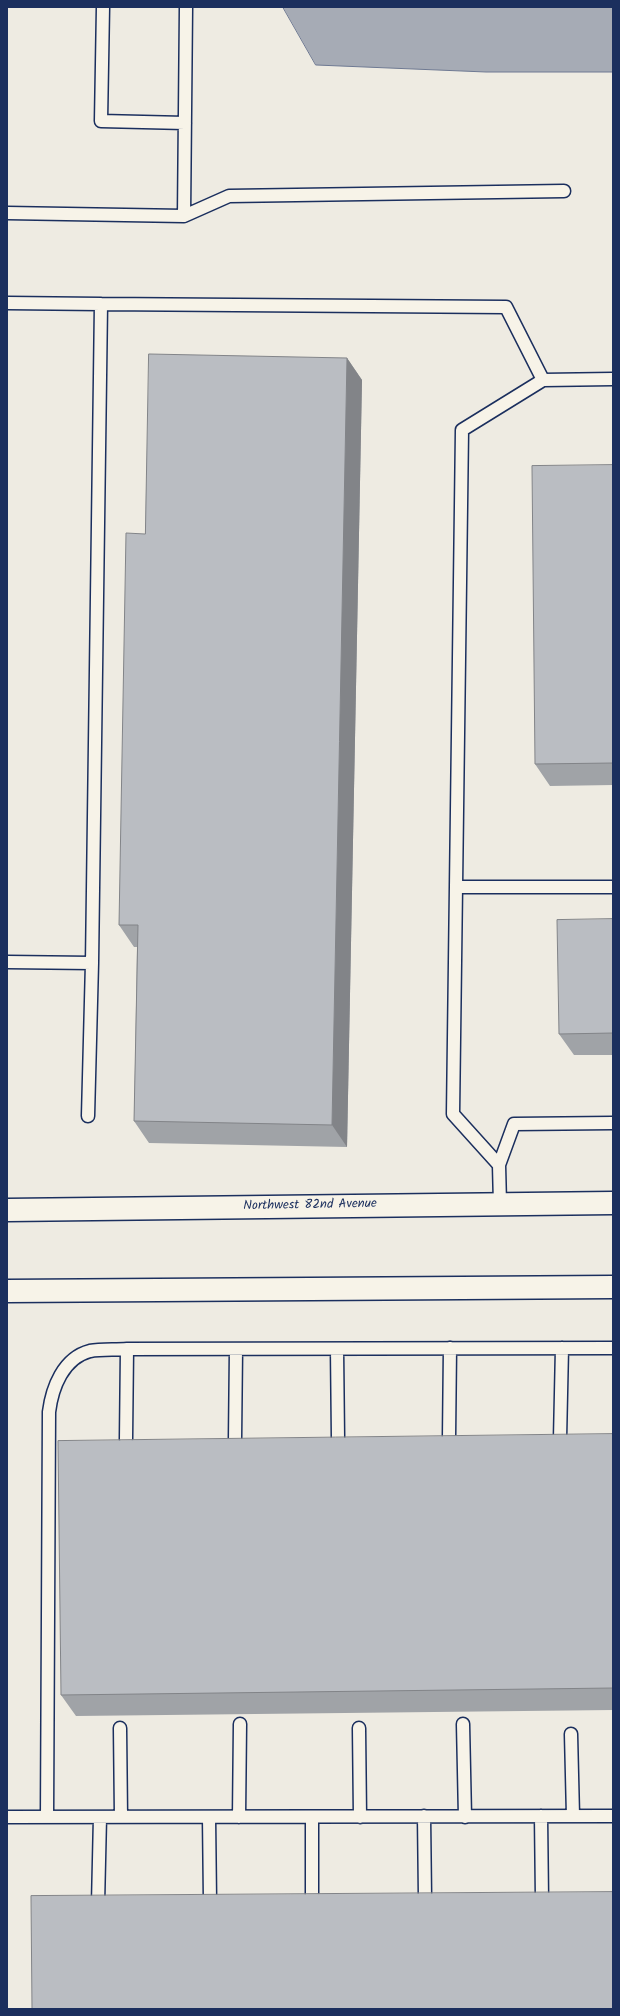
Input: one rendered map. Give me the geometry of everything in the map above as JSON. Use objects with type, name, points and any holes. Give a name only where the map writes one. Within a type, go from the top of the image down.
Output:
[{"type":"street","name":"Northwest 82nd Avenue","points":[[7,1210],[613,1203]]},
{"type":"street","points":[[7,1291],[613,1287]]},
{"type":"lane","points":[[103,7],[101,120],[185,123]]},
{"type":"lane","points":[[184,216],[186,7]]},
{"type":"lane","points":[[7,213],[184,216],[229,196],[564,191]]},
{"type":"lane","points":[[7,303],[506,307],[543,380]]},
{"type":"lane","points":[[88,1116],[92,964],[102,304]]},
{"type":"lane","points":[[499,1165],[453,1114],[462,430],[543,380],[613,379]]},
{"type":"lane","points":[[456,887],[613,887]]},
{"type":"lane","points":[[7,962],[92,964]]},
{"type":"lane","points":[[500,1204],[499,1165],[514,1124],[613,1123]]},
{"type":"lane","points":[[449,1438],[450,1348]]},
{"type":"lane","points":[[560,1439],[562,1348]]},
{"type":"lane","points":[[47,1817],[49,1412],[52,1393],[60,1376],[73,1361],[89,1352],[127,1350],[613,1348]]},
{"type":"lane","points":[[235,1440],[236,1349]]},
{"type":"lane","points":[[338,1349],[338,1439]]},
{"type":"lane","points":[[126,1439],[127,1350]]},
{"type":"lane","points":[[239,1817],[240,1724]]},
{"type":"lane","points":[[463,1724],[465,1817]]},
{"type":"lane","points":[[120,1728],[121,1817]]},
{"type":"lane","points":[[359,1728],[360,1817]]},
{"type":"lane","points":[[571,1734],[573,1816]]},
{"type":"lane","points":[[424,1816],[424,1898]]},
{"type":"lane","points":[[541,1816],[542,1900]]},
{"type":"lane","points":[[7,1817],[613,1816]]},
{"type":"lane","points":[[98,1904],[100,1817]]},
{"type":"lane","points":[[209,1817],[210,1901]]},
{"type":"lane","points":[[312,1817],[312,1905]]},
{"type":"shaded area","points":[[283,7],[613,7],[613,72],[486,72],[316,65]]},
{"type":"building","points":[[149,354],[347,358],[332,1125],[134,1121],[138,925],[119,925],[126,533],[145,534]]},
{"type":"building","points":[[613,465],[613,763],[535,764],[532,466]]},
{"type":"building","points":[[613,919],[613,1033],[559,1034],[557,920]]},
{"type":"building","points":[[613,1434],[613,1688],[61,1695],[58,1441]]},
{"type":"building","points":[[613,1892],[613,2009],[32,2009],[31,1896]]}]
